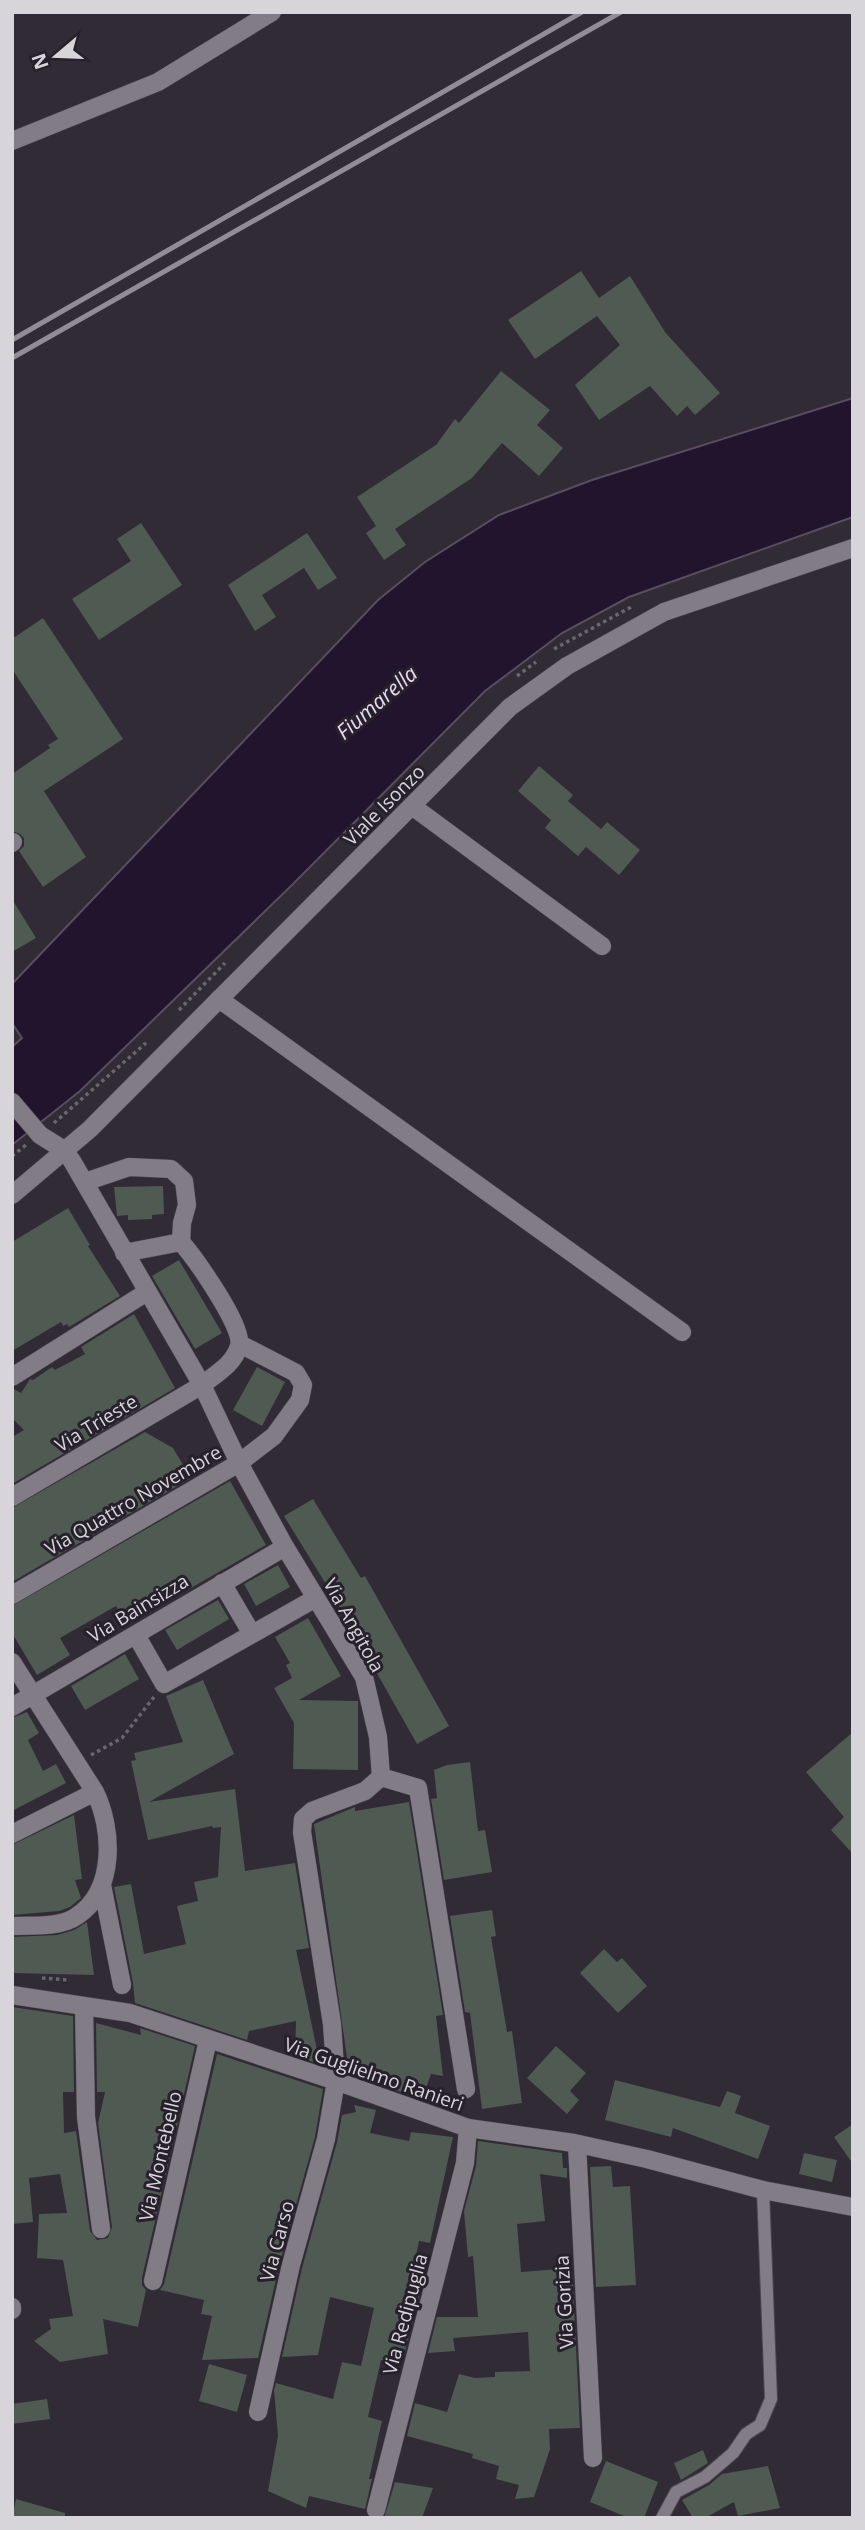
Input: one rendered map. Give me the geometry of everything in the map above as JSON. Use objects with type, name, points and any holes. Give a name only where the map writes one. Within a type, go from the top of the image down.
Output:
[{"type":"street","points":[[12,141],[158,82],[272,12]]},
{"type":"street","name":"Viale Isonzo","points":[[12,1195],[90,1129],[510,707],[589,653],[664,612],[853,548]]},
{"type":"street","points":[[412,806],[602,946]]},
{"type":"street","points":[[219,999],[682,1332]]},
{"type":"street","points":[[12,1102],[40,1135],[64,1150]]},
{"type":"street","name":"Via Angitola","points":[[64,1150],[202,1385],[239,1464],[285,1547],[364,1677],[378,1737],[381,1777]]},
{"type":"street","points":[[85,1182],[129,1167],[172,1169],[184,1181],[187,1205],[181,1242],[197,1260],[238,1330],[240,1344]]},
{"type":"street","points":[[124,1252],[181,1242]]},
{"type":"street","points":[[12,1377],[147,1292]]},
{"type":"street","name":"Via Trieste","points":[[12,1497],[202,1385],[230,1363],[240,1344]]},
{"type":"street","name":"Via Quattro Novembre","points":[[12,1595],[239,1464],[275,1436],[300,1400],[303,1385],[296,1373],[240,1344]]},
{"type":"street","name":"Via Bainsizza","points":[[12,1707],[285,1547]]},
{"type":"street","points":[[222,1583],[252,1634]]},
{"type":"street","points":[[136,1635],[164,1684],[316,1598]]},
{"type":"street","points":[[12,1662],[95,1791],[103,1809],[107,1863],[102,1885],[76,1917],[59,1923],[12,1926]]},
{"type":"street","points":[[381,1777],[418,1788],[466,2089]]},
{"type":"street","name":"Via Carso","points":[[258,2412],[291,2265],[326,2139],[336,2081],[332,2024],[302,1832],[303,1819],[312,1811],[365,1791],[381,1777]]},
{"type":"street","points":[[12,1835],[95,1791]]},
{"type":"street","points":[[102,1885],[123,2000]]},
{"type":"street","name":"Via Guglielmo Ranieri","points":[[12,1995],[84,2006],[123,2000],[208,2040],[336,2081],[468,2128],[577,2144],[647,2159],[763,2190],[853,2207]]},
{"type":"street","points":[[84,2006],[86,2117],[101,2229]]},
{"type":"street","name":"Via Montebello","points":[[153,2281],[208,2040]]},
{"type":"street","name":"Via Redipuglia","points":[[376,2510],[466,2163],[468,2128]]},
{"type":"street","name":"Via Gorizia","points":[[577,2144],[593,2458]]},
{"type":"lane","points":[[662,2518],[676,2492],[705,2477],[733,2453],[746,2434],[760,2425],[771,2399],[763,2190]]},
{"type":"path","points":[[95,1753],[122,1738],[164,1684]]},
{"type":"water","name":"Fiumarella","points":[[853,398],[853,517],[629,597],[562,633],[485,691],[292,885],[80,1091],[12,1145],[12,1047],[22,1038],[12,1023],[12,984],[378,600],[425,562],[499,515],[592,480]]},
{"type":"building","points":[[581,271],[599,298],[630,276],[665,332],[720,393],[695,415],[687,406],[677,416],[650,386],[599,420],[575,385],[620,345],[597,316],[535,359],[508,320]]},
{"type":"building","points":[[501,371],[550,410],[537,425],[563,448],[539,476],[502,443],[472,478],[395,529],[406,545],[384,560],[366,533],[376,526],[357,497],[436,445],[455,419],[459,423]]},
{"type":"building","points":[[141,523],[182,585],[99,640],[72,599],[131,561],[117,539]]},
{"type":"building","points":[[307,533],[337,578],[318,590],[304,568],[262,595],[276,617],[255,631],[228,585]]},
{"type":"building","points":[[43,618],[123,739],[44,791],[86,857],[43,887],[19,851],[24,846],[24,838],[12,831],[12,774],[50,748],[48,745],[58,739],[12,669],[12,639]]},
{"type":"building","points":[[539,766],[573,795],[568,801],[601,829],[607,822],[640,850],[619,875],[586,847],[578,856],[545,828],[551,820],[518,791]]},
{"type":"building","points":[[12,899],[36,938],[12,952]]},
{"type":"building","points":[[163,1186],[164,1214],[152,1215],[152,1219],[128,1220],[128,1215],[117,1216],[114,1187]]},
{"type":"building","points":[[68,1208],[90,1245],[88,1246],[120,1296],[69,1327],[67,1324],[63,1326],[61,1322],[12,1351],[12,1242]]},
{"type":"building","points":[[179,1260],[222,1333],[195,1349],[152,1276]]},
{"type":"building","points":[[134,1314],[175,1388],[12,1484],[12,1437],[24,1430],[12,1418],[12,1388],[21,1393],[30,1379],[33,1380],[52,1367],[55,1370],[85,1354],[81,1347]]},
{"type":"building","points":[[257,1367],[285,1382],[262,1426],[233,1410]]},
{"type":"building","points":[[145,1432],[173,1448],[191,1478],[12,1582],[12,1508]]},
{"type":"building","points":[[230,1481],[266,1545],[126,1625],[116,1606],[60,1638],[70,1655],[37,1675],[12,1633],[12,1606]]},
{"type":"building","points":[[313,1499],[361,1578],[365,1576],[449,1726],[417,1744],[332,1594],[284,1516]]},
{"type":"building","points":[[278,1565],[290,1587],[256,1606],[244,1584]]},
{"type":"building","points":[[218,1600],[229,1619],[177,1650],[165,1630]]},
{"type":"building","points":[[308,1618],[341,1676],[299,1700],[358,1701],[358,1770],[293,1769],[294,1723],[274,1688],[292,1678],[286,1665],[290,1663],[275,1637]]},
{"type":"building","points":[[125,1654],[139,1679],[85,1710],[71,1686]]},
{"type":"building","points":[[203,1680],[234,1754],[149,1802],[235,1789],[245,1871],[295,1863],[309,1948],[296,1950],[320,2064],[295,2056],[296,2021],[249,2031],[247,2040],[135,2003],[114,1887],[131,1884],[144,1954],[186,1944],[177,1906],[198,1901],[194,1882],[218,1877],[221,1827],[212,1826],[148,1840],[131,1761],[136,1760],[134,1753],[183,1742],[166,1696]]},
{"type":"building","points":[[27,1712],[39,1733],[28,1740],[43,1771],[56,1764],[66,1783],[12,1811],[12,1718]]},
{"type":"building","points":[[853,1732],[853,1854],[831,1830],[844,1817],[806,1772]]},
{"type":"building","points":[[470,1762],[478,1831],[485,1830],[492,1872],[444,1880],[431,1799],[437,1798],[434,1770]]},
{"type":"building","points":[[409,1802],[443,2015],[436,2016],[443,2076],[431,2074],[426,2088],[404,2083],[404,2093],[365,2079],[348,2065],[314,1824],[355,1807],[355,1811]]},
{"type":"building","points":[[74,1815],[82,1879],[75,1880],[81,1898],[70,1907],[59,1911],[12,1915],[12,1845]]},
{"type":"building","points":[[492,1910],[496,1936],[491,1937],[507,2032],[512,2031],[522,2103],[482,2109],[470,2013],[465,2012],[450,1916]]},
{"type":"building","points":[[87,1922],[94,1975],[12,1973],[12,1937],[57,1935],[74,1930]]},
{"type":"building","points":[[604,1949],[617,1962],[622,1958],[647,1986],[618,2013],[580,1973]]},
{"type":"building","points":[[12,2007],[73,2016],[74,2092],[63,2092],[64,2133],[76,2131],[90,2231],[97,2240],[108,2238],[112,2227],[98,2123],[105,2092],[97,2092],[96,2023],[141,2035],[140,2028],[195,2046],[142,2278],[142,2285],[146,2290],[138,2327],[103,2319],[108,2354],[60,2362],[34,2341],[51,2329],[49,2319],[73,2316],[63,2260],[37,2258],[39,2214],[67,2213],[60,2174],[29,2178],[33,2222],[12,2224]]},
{"type":"building","points":[[556,2046],[586,2073],[570,2091],[579,2100],[567,2114],[527,2078]]},
{"type":"building","points":[[217,2054],[323,2089],[315,2137],[280,2262],[258,2358],[202,2360],[212,2316],[201,2314],[204,2300],[160,2290],[164,2284]]},
{"type":"building","points":[[615,2080],[720,2107],[727,2091],[741,2096],[735,2113],[770,2126],[758,2159],[673,2128],[671,2137],[605,2120]]},
{"type":"building","points":[[354,2105],[376,2110],[370,2133],[409,2141],[411,2132],[453,2137],[430,2243],[419,2241],[411,2282],[422,2285],[404,2355],[401,2355],[399,2365],[381,2360],[368,2417],[382,2421],[365,2509],[309,2496],[306,2508],[268,2491],[278,2436],[274,2390],[276,2383],[333,2399],[342,2362],[361,2366],[374,2308],[330,2297],[318,2355],[282,2357],[342,2115],[356,2112]]},
{"type":"building","points":[[853,2124],[853,2164],[834,2137]]},
{"type":"building","points":[[478,2141],[562,2153],[563,2168],[567,2168],[567,2178],[540,2174],[545,2221],[517,2224],[521,2272],[572,2268],[580,2428],[549,2429],[550,2449],[534,2497],[515,2499],[519,2485],[496,2479],[499,2466],[472,2458],[473,2454],[407,2436],[415,2403],[447,2412],[459,2374],[475,2378],[495,2377],[495,2372],[530,2371],[528,2332],[453,2338],[455,2351],[428,2353],[437,2317],[478,2317],[473,2256],[468,2257],[464,2211],[476,2166]]},
{"type":"building","points":[[804,2153],[837,2160],[832,2182],[799,2174]]},
{"type":"building","points":[[611,2166],[613,2187],[630,2186],[636,2285],[596,2287],[590,2167]]},
{"type":"building","points":[[209,2364],[247,2375],[237,2412],[199,2401]]},
{"type":"building","points":[[47,2399],[50,2419],[12,2424],[12,2404]]},
{"type":"building","points":[[703,2450],[708,2463],[681,2480],[674,2463]]},
{"type":"building","points":[[606,2461],[658,2482],[644,2518],[629,2518],[590,2502]]},
{"type":"building","points":[[768,2466],[780,2508],[738,2516],[734,2502],[705,2518],[693,2518],[682,2500],[709,2485],[722,2474]]},
{"type":"building","points":[[395,2482],[433,2488],[422,2518],[384,2518]]},
{"type":"building","points":[[16,2499],[65,2513],[65,2518],[12,2518]]},
{"type":"railway","points":[[12,340],[582,12]]},
{"type":"railway","points":[[12,358],[621,12]]}]
